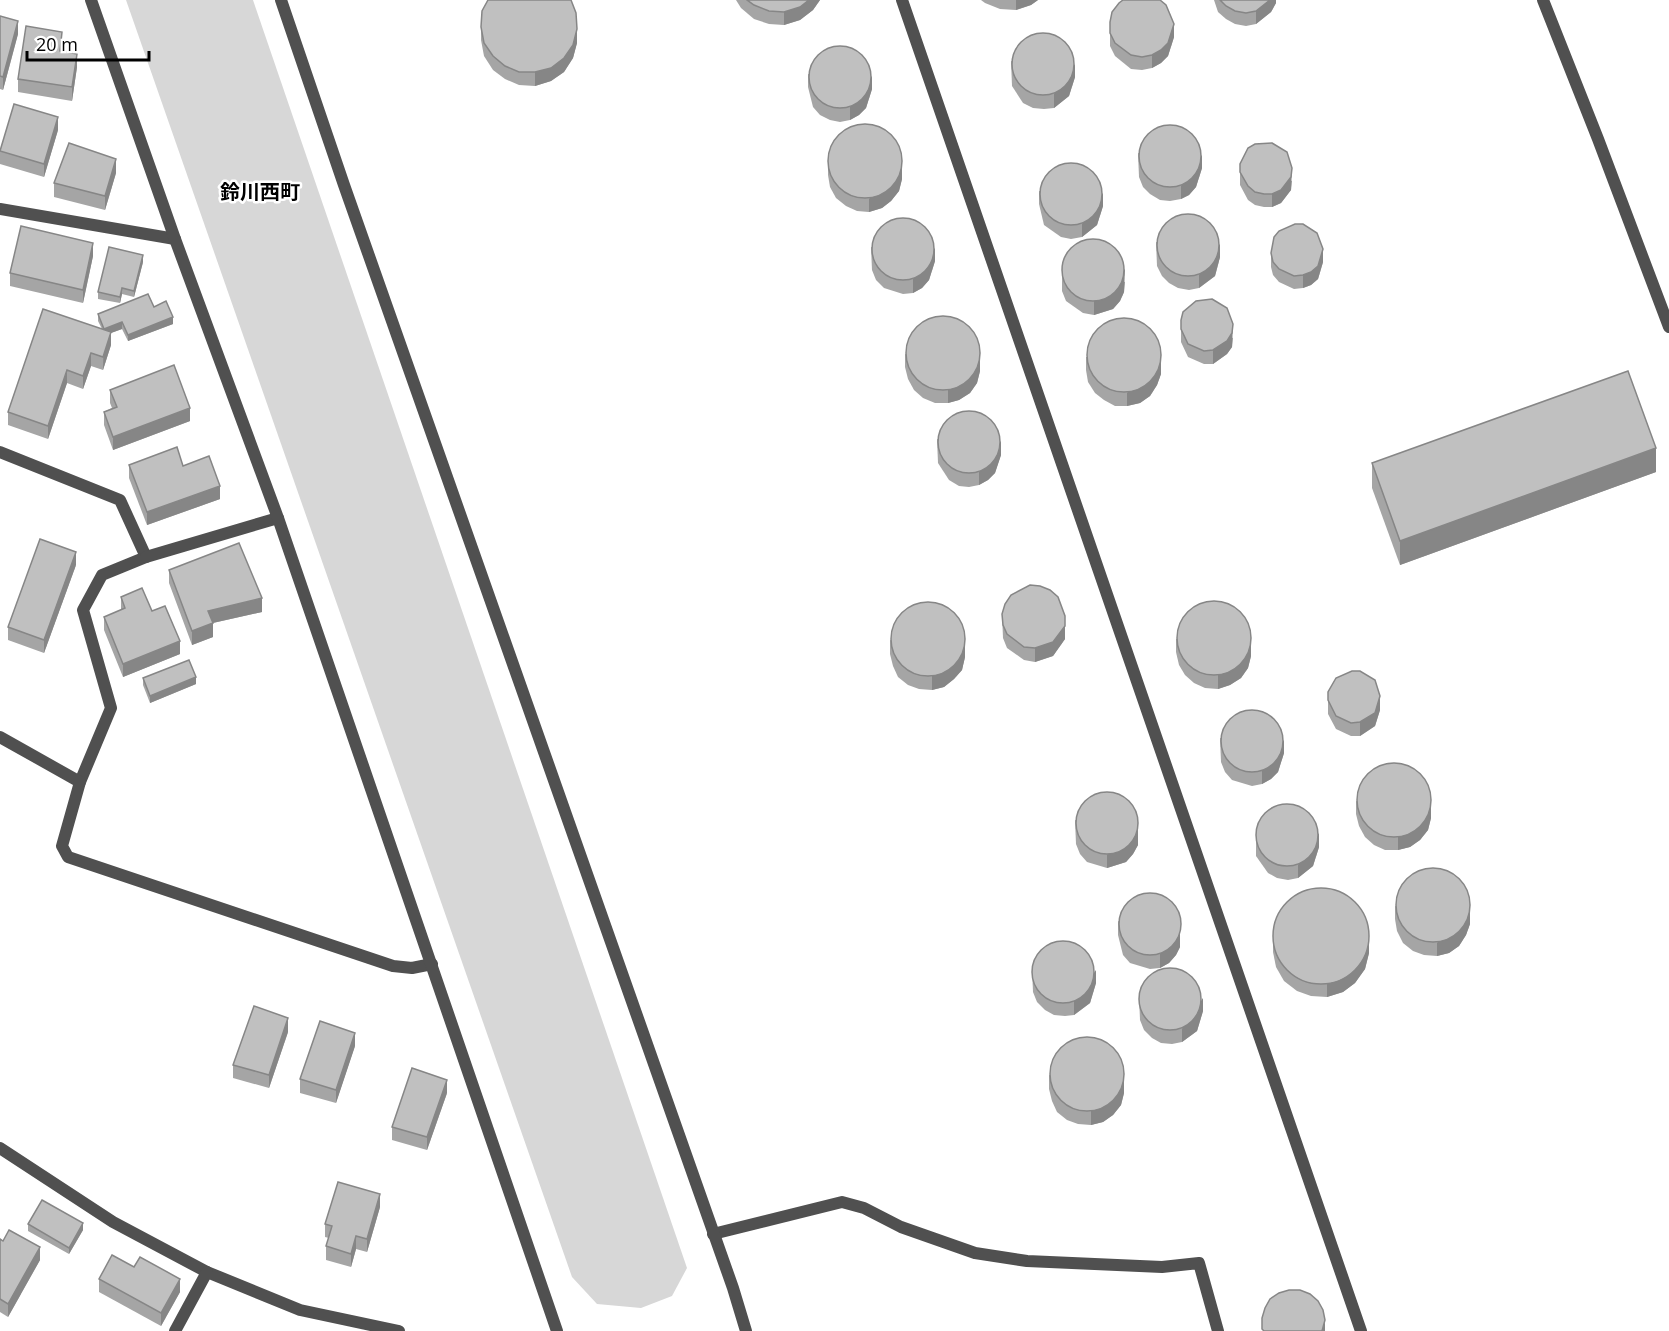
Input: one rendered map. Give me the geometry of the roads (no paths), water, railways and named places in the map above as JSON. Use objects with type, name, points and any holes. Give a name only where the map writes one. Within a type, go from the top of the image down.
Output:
[{"type":"street","points":[[91,0],[175,239],[278,518],[557,1331]]},
{"type":"street","points":[[281,0],[746,1331]]},
{"type":"street","points":[[902,0],[1361,1331]]},
{"type":"street","points":[[1542,0],[1598,139],[1669,327]]},
{"type":"street","points":[[0,209],[175,239]]},
{"type":"street","points":[[0,452],[120,500],[146,557]]},
{"type":"street","points":[[278,518],[146,557],[102,575],[83,610],[111,708],[80,782],[62,846],[68,857],[393,966],[412,968],[432,964]]},
{"type":"street","points":[[0,737],[80,782]]},
{"type":"street","points":[[0,1149],[113,1222],[207,1272],[300,1310],[399,1331]]},
{"type":"street","points":[[713,1234],[842,1202],[864,1208],[901,1227],[975,1253],[1028,1261],[1162,1267],[1199,1263],[1218,1331]]},
{"type":"street","points":[[175,1331],[207,1272]]},
{"type":"district","name":"鈴川西町","points":[[260,191]]}]
